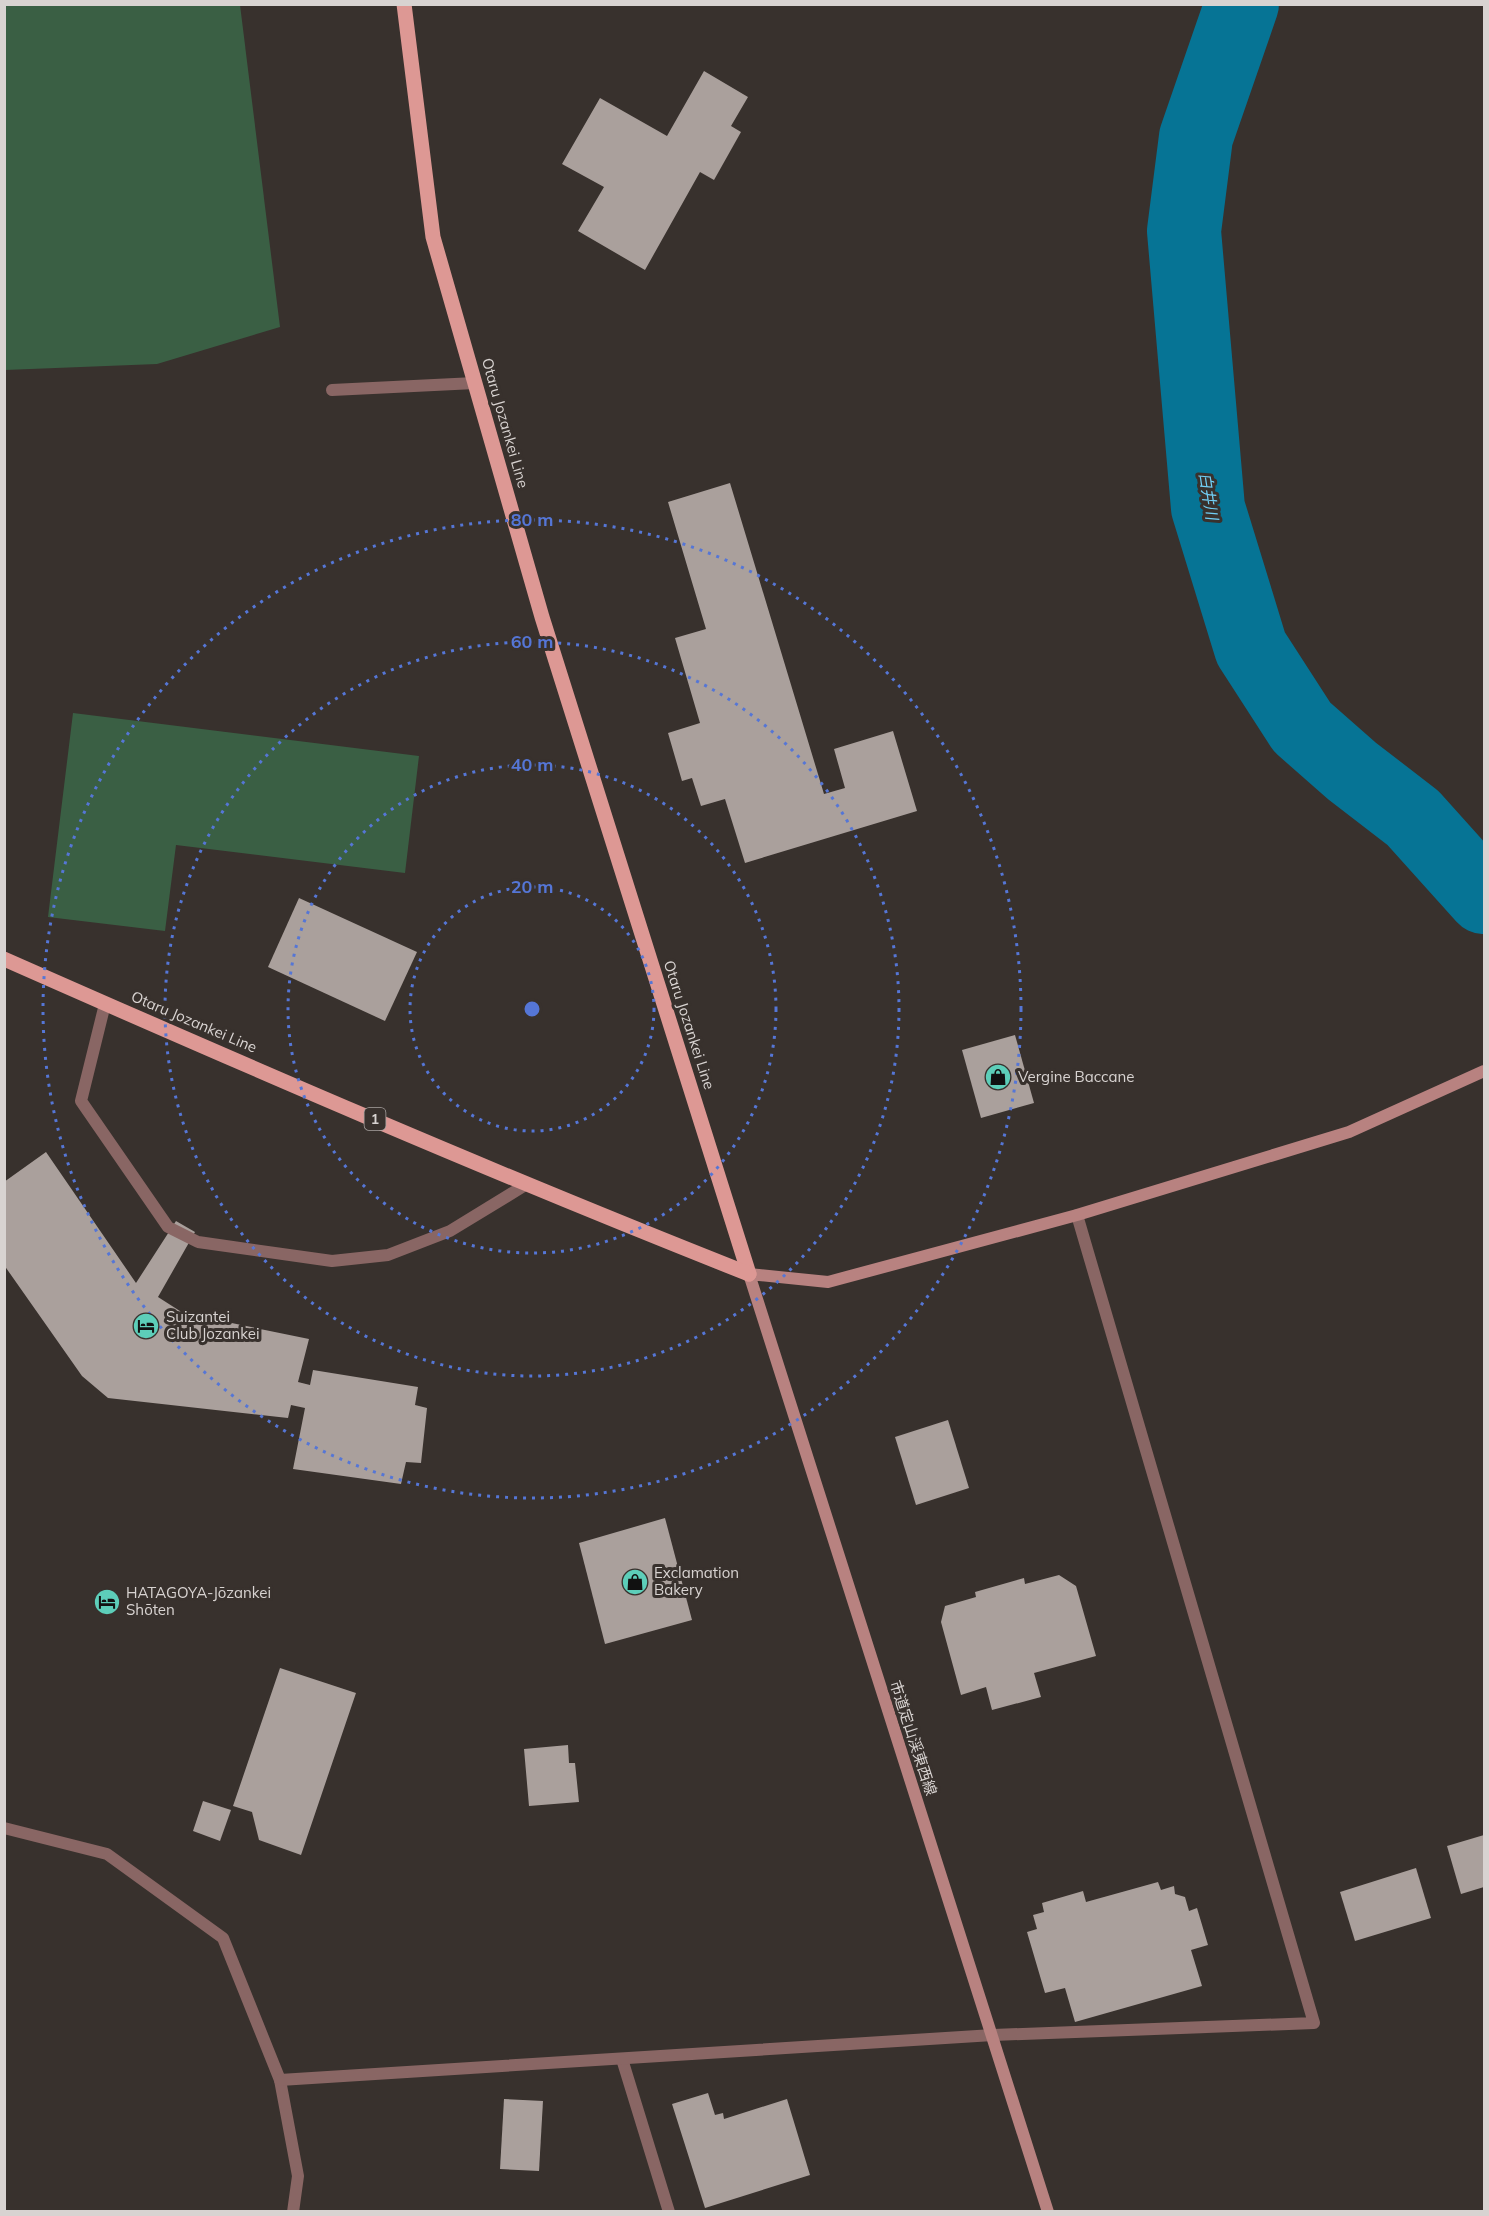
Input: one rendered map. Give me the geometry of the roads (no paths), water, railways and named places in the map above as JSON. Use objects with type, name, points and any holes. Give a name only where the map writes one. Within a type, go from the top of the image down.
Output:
[{"type":"main road","name":"Otaru Jozankei Line","points":[[404,4],[433,237],[542,617],[749,1274]]},
{"type":"main road","name":"Otaru Jozankei Line","points":[[4,959],[527,1184],[749,1274]]},
{"type":"street","points":[[332,390],[475,383]]},
{"type":"street","points":[[105,1004],[81,1101],[168,1227],[198,1242],[332,1261],[388,1255],[450,1231],[527,1184]]},
{"type":"street","points":[[749,1274],[828,1282],[1077,1215],[1349,1132],[1485,1071]]},
{"type":"street","points":[[280,2080],[993,2035],[1314,2023],[1077,1215]]},
{"type":"street","name":"市道定山渓東西線","points":[[749,1274],[1048,2211]]},
{"type":"street","points":[[4,1828],[107,1854],[224,1938],[280,2080],[298,2176],[292,2211]]},
{"type":"street","points":[[622,2059],[669,2211]]},
{"type":"waterway","name":"白井川","points":[[1242,4],[1196,137],[1184,231],[1208,508],[1251,648],[1302,727],[1352,771],[1413,818],[1484,897]]},
{"type":"place","name":"Vergine Baccane","points":[[998,1077]]},
{"type":"place","name":"Suizantei Club Jozankei","points":[[146,1326]]},
{"type":"place","name":"Exclamation Bakery","points":[[635,1582]]},
{"type":"place","name":"HATAGOYA-Jōzankei Shōten","points":[[107,1602]]}]
